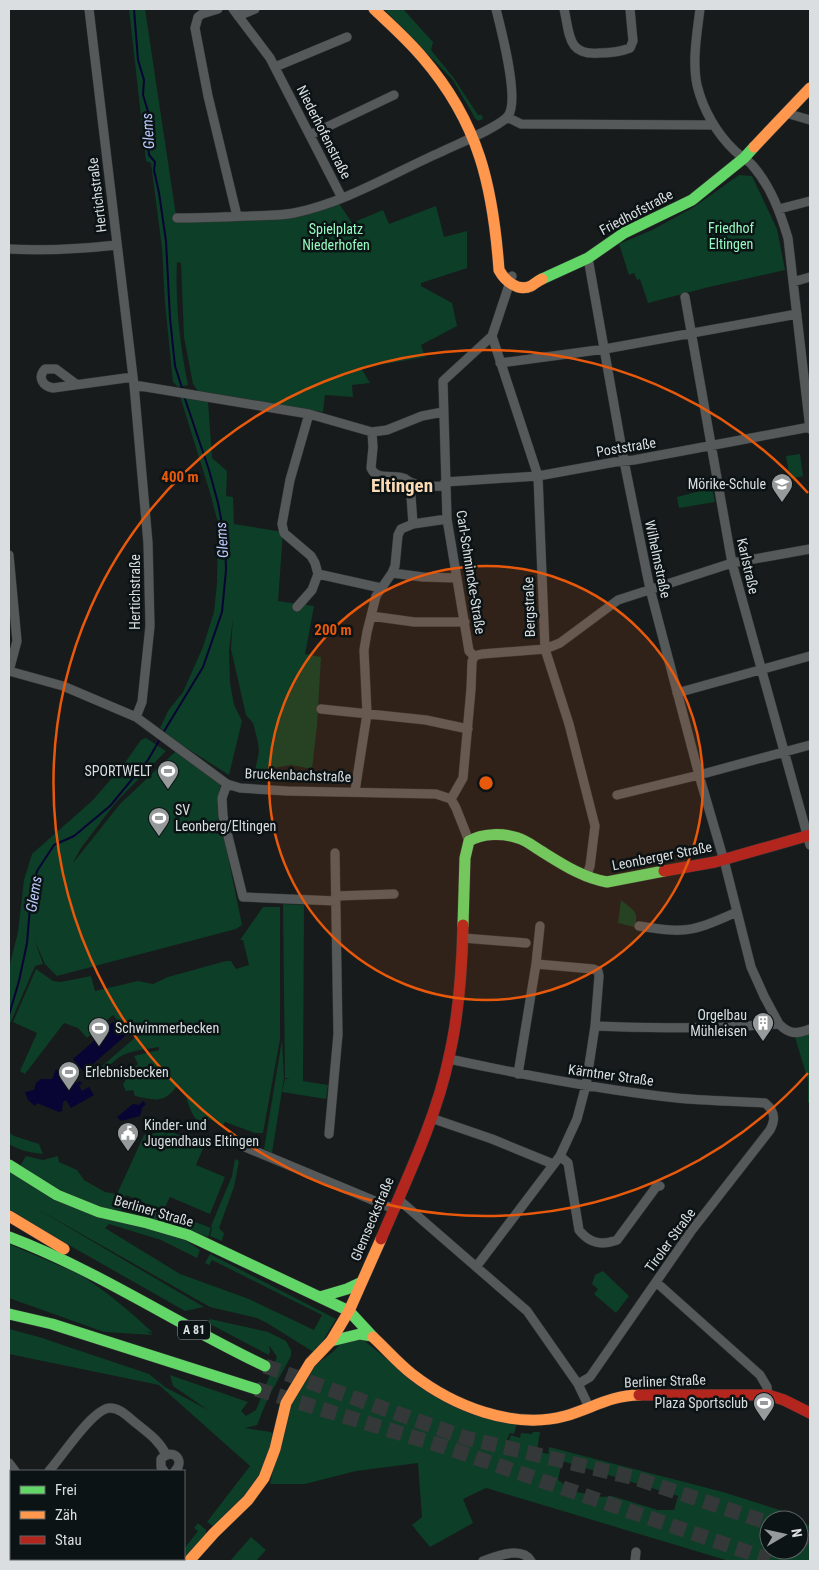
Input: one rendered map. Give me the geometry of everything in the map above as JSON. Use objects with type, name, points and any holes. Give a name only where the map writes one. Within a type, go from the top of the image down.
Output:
[{"type":"main road","points":[[374,9],[407,40],[437,75],[472,138],[483,164],[491,206],[498,264],[511,280]]},
{"type":"main road","name":"Friedhofstraße","points":[[511,280],[536,282],[588,258],[624,233],[692,200],[744,158],[810,88]]},
{"type":"main road","name":"Leonberger Straße","points":[[468,841],[480,836],[519,838],[586,877],[601,882],[614,882],[724,860],[809,838]]},
{"type":"main road","name":"Glemseckstraße","points":[[189,1561],[256,1491],[270,1467],[281,1418],[292,1390],[310,1364],[331,1341],[349,1311],[431,1118],[449,1059],[460,997],[464,858],[468,841]]},
{"type":"main road","name":"Berliner Straße","points":[[9,1165],[57,1195],[100,1212],[188,1235],[349,1311],[412,1374],[451,1399],[496,1416],[524,1421],[544,1420],[566,1416],[610,1399],[635,1396],[768,1395],[784,1400],[810,1413]]},
{"type":"main road","points":[[9,1216],[92,1265],[126,1290]]},
{"type":"main road","name":"A 81","points":[[9,1236],[59,1256],[126,1290],[221,1345],[265,1366]]},
{"type":"main road","points":[[320,1297],[360,1283]]},
{"type":"main road","points":[[9,1305],[52,1324]]},
{"type":"main road","points":[[9,1314],[52,1324],[256,1389]]},
{"type":"main road","points":[[331,1341],[360,1334],[372,1336]]},
{"type":"street","name":"Hertichstraße","points":[[89,9],[134,381],[148,543],[150,626],[142,702],[136,717]]},
{"type":"street","points":[[218,9],[198,17],[195,28],[208,96],[237,216]]},
{"type":"street","points":[[236,12],[255,9]]},
{"type":"street","points":[[496,9],[512,89],[512,106],[508,117],[521,124],[714,125]]},
{"type":"street","points":[[564,9],[571,40],[578,52],[588,54],[622,52],[630,48],[634,41],[630,9]]},
{"type":"street","points":[[700,9],[696,49],[697,84],[703,106],[714,125],[735,152],[752,165],[769,190],[779,209],[788,238],[797,314],[806,353],[810,428]]},
{"type":"street","name":"Niederhofenstraße","points":[[236,12],[270,58],[342,198],[472,138],[508,117]]},
{"type":"street","points":[[275,67],[347,37]]},
{"type":"street","points":[[310,135],[394,95]]},
{"type":"street","points":[[786,113],[807,120]]},
{"type":"street","points":[[177,218],[205,219],[292,214],[342,198]]},
{"type":"street","points":[[779,209],[810,202]]},
{"type":"street","points":[[9,249],[42,251],[117,245]]},
{"type":"street","name":"Wilhelmstraße","points":[[588,258],[624,461],[650,589],[699,775],[724,860],[751,967],[779,1024]]},
{"type":"street","points":[[793,282],[810,277]]},
{"type":"street","points":[[492,336],[511,280]]},
{"type":"street","name":"Karlstraße","points":[[686,297],[732,563],[809,838]]},
{"type":"street","points":[[500,363],[605,349],[797,314]]},
{"type":"street","name":"Bergstraße","points":[[492,336],[538,476],[545,649],[568,724],[595,826],[590,866],[586,877]]},
{"type":"street","name":"Carl-Schmincke-Straße","points":[[451,799],[463,778],[474,656],[469,651],[447,519],[443,381],[492,336]]},
{"type":"street","points":[[76,384],[134,381],[184,392],[309,414],[372,432],[387,430],[422,416],[443,412]]},
{"type":"street","points":[[297,607],[312,590],[318,574],[311,556],[284,532],[282,524],[290,480],[309,414]]},
{"type":"street","name":"Poststraße","points":[[372,432],[371,468],[375,474],[403,477],[410,482],[423,486],[538,476],[810,428]]},
{"type":"street","points":[[410,482],[413,524]]},
{"type":"street","points":[[355,791],[367,714],[364,650],[376,596],[395,566],[398,535],[401,529],[413,524],[447,519]]},
{"type":"street","points":[[474,656],[545,649],[560,643],[618,600],[732,563],[810,549]]},
{"type":"street","points":[[9,555],[17,641],[9,671]]},
{"type":"street","points":[[392,573],[423,578],[457,578]]},
{"type":"street","points":[[318,574],[381,588]]},
{"type":"street","points":[[371,616],[414,622],[465,622]]},
{"type":"street","points":[[677,693],[810,656]]},
{"type":"street","name":"Bruckenbachstraße","points":[[9,671],[63,686],[136,717],[227,784],[240,788],[287,791],[436,794],[451,799]]},
{"type":"street","points":[[321,709],[426,720],[468,729]]},
{"type":"street","points":[[617,795],[699,775],[810,744]]},
{"type":"street","points":[[227,784],[222,798],[223,816],[243,896],[336,899],[394,894]]},
{"type":"street","points":[[451,799],[468,841]]},
{"type":"street","points":[[329,1134],[338,1034],[335,853]]},
{"type":"street","points":[[639,926],[667,930],[684,930],[700,927],[737,912]]},
{"type":"street","points":[[518,1074],[536,964],[540,926]]},
{"type":"street","points":[[463,938],[526,943]]},
{"type":"street","points":[[476,1267],[560,1156],[577,1118],[586,1085],[595,1026],[598,971],[536,964]]},
{"type":"street","points":[[595,1026],[668,1029],[779,1024],[786,1031],[794,1034],[810,1029]]},
{"type":"street","name":"Kärntner Straße","points":[[449,1059],[518,1074],[586,1085],[677,1098],[765,1103],[770,1107]]},
{"type":"street","name":"Tiroler Straße","points":[[578,1384],[590,1377],[692,1230],[770,1130],[774,1121],[774,1115],[770,1107]]},
{"type":"street","points":[[431,1118],[492,1139],[553,1164]]},
{"type":"street","points":[[245,1147],[396,1204],[476,1267],[527,1311],[578,1384],[589,1406]]},
{"type":"street","points":[[560,1156],[568,1163],[579,1230],[585,1238],[591,1241],[601,1244],[617,1240],[656,1187],[660,1186]]},
{"type":"street","points":[[656,1282],[760,1374],[767,1387],[768,1395]]},
{"type":"street","points":[[49,1470],[94,1415],[106,1409],[116,1409],[128,1416],[162,1446],[166,1455]]},
{"type":"street","points":[[163,1470],[160,1461],[166,1455],[174,1454],[178,1458],[179,1466],[176,1470]]},
{"type":"street","points":[[483,1561],[518,1553],[526,1555],[531,1561]]},
{"type":"green space","name":"Spielplatz Niederhofen","points":[[129,9],[145,9],[177,222],[237,220],[338,202],[352,223],[383,210],[389,224],[436,206],[444,237],[467,231],[467,268],[421,283],[421,286],[452,303],[457,326],[421,345],[425,357],[361,368],[370,383],[352,385],[353,397],[325,395],[323,412],[198,391],[193,384],[184,337],[181,263],[177,262],[179,324],[188,385],[178,387],[173,382],[165,303],[162,248],[151,163],[146,161]]},
{"type":"green space","points":[[384,9],[403,9],[433,42],[431,50],[453,77],[478,115],[482,115],[483,119],[478,121],[475,118],[453,80]]},
{"type":"green space","name":"Friedhof Eltingen","points":[[739,175],[752,176],[777,229],[785,270],[648,303],[640,279],[637,280],[634,273],[629,275],[619,244],[652,230],[694,207]]},
{"type":"green space","points":[[180,396],[208,401],[212,458],[227,471],[226,496],[233,497],[234,524],[283,532],[278,601],[314,606],[305,654],[321,657],[317,726],[312,769],[291,765],[262,770],[260,782],[253,780],[259,752],[258,742],[253,723],[246,715],[231,649],[233,617],[229,651],[230,683],[234,705],[242,721],[229,775],[174,740],[160,728],[168,711],[183,692],[203,647],[214,612],[217,583],[218,523]]},
{"type":"green space","points":[[800,454],[803,476],[790,479],[786,456]]},
{"type":"green space","points":[[712,488],[715,502],[679,508],[677,497]]},
{"type":"green space","name":"SV Leonberg/Eltingen","points":[[146,738],[166,751],[116,802],[81,848],[73,863],[120,804],[176,751],[221,783],[217,803],[242,925],[236,929],[57,976],[45,964],[35,941],[43,964],[35,966],[9,1026],[9,968],[18,932],[24,880],[32,854],[93,800],[124,764],[141,740]]},
{"type":"green space","points":[[621,900],[636,914],[634,927],[618,923]]},
{"type":"green space","points":[[283,904],[304,905],[303,1081],[328,1085],[326,1099],[282,1092],[285,1079],[290,1079],[285,1078]]},
{"type":"green space","points":[[263,907],[280,907],[280,1039],[263,1133],[255,1133],[225,1122],[222,1127],[210,1119],[202,1124],[193,1115],[185,1094],[177,1086],[168,1096],[158,1099],[135,1096],[133,1090],[126,1091],[123,1085],[127,1077],[125,1076],[138,1064],[134,1056],[159,1050],[159,1047],[127,1053],[104,1069],[96,1071],[96,1069],[101,1067],[138,1035],[136,1032],[131,1036],[113,1015],[87,1038],[78,1028],[64,1023],[25,1074],[20,1071],[37,1033],[13,1022],[36,969],[53,981],[61,982],[91,976],[95,991],[138,981],[153,984],[168,977],[226,961],[231,961],[236,969],[249,965],[243,940],[240,940]]},
{"type":"green space","points":[[810,1029],[810,1103],[808,1103],[808,1080],[794,1034]]},
{"type":"green space","points":[[282,1040],[284,1078],[272,1153],[264,1149]]},
{"type":"green space","points":[[9,1132],[14,1136],[39,1144],[43,1154],[25,1151],[9,1144]]},
{"type":"green space","points":[[166,1133],[160,1149],[167,1133],[174,1133],[204,1146],[196,1165],[225,1177],[210,1214],[170,1197],[163,1211],[126,1195],[124,1198],[178,1221],[180,1216],[211,1228],[208,1237],[122,1210],[100,1209],[62,1191],[20,1166],[26,1156],[43,1160],[58,1156],[59,1162],[77,1170],[84,1180],[105,1192],[117,1194],[144,1135]]},
{"type":"green space","points":[[235,1159],[239,1161],[234,1187],[219,1228],[224,1233],[222,1241],[210,1236],[211,1226],[232,1176]]},
{"type":"green space","points":[[9,1170],[127,1223],[185,1240],[200,1250],[197,1258],[161,1240],[109,1224],[105,1228],[180,1274],[249,1299],[314,1330],[322,1315],[212,1260],[209,1265],[205,1263],[210,1254],[336,1319],[316,1352],[315,1345],[315,1353],[257,1318],[210,1307],[34,1207],[204,1307],[185,1311],[9,1211]]},
{"type":"green space","points":[[9,1244],[79,1274],[99,1287],[136,1317],[153,1333],[146,1331],[153,1335],[104,1332],[9,1298]]},
{"type":"green space","points":[[603,1271],[629,1296],[616,1313],[594,1294],[598,1289],[592,1284],[595,1275]]},
{"type":"green space","points":[[210,1319],[268,1332],[286,1341],[291,1350],[291,1356],[268,1398],[257,1425],[245,1428],[271,1432],[274,1436],[256,1484],[213,1526],[207,1522],[250,1466],[159,1385],[9,1354],[9,1329],[39,1337],[149,1374],[165,1387],[208,1410],[173,1386],[170,1375],[248,1402],[241,1411],[246,1416],[256,1410],[277,1357],[269,1345],[269,1355],[208,1323]]},
{"type":"green space","points":[[362,1339],[412,1379],[517,1423],[514,1434],[510,1433],[507,1440],[509,1440],[511,1435],[520,1438],[521,1433],[532,1434],[533,1432],[540,1432],[537,1451],[548,1454],[549,1447],[723,1492],[780,1510],[759,1510],[759,1560],[809,1560],[809,1525],[810,1561],[729,1561],[486,1488],[463,1499],[473,1523],[430,1547],[412,1525],[422,1517],[418,1463],[356,1471],[305,1484],[270,1484],[285,1417],[309,1370],[334,1351],[341,1343]],"holes":[[[562,1461],[678,1496],[674,1510],[658,1510],[612,1496],[603,1497],[577,1492],[558,1480]]]},
{"type":"green space","points":[[198,1523],[206,1530],[206,1535],[185,1560],[185,1548],[198,1531],[194,1528]]},
{"type":"green space","points":[[251,1537],[266,1550],[256,1561],[230,1561]]},
{"type":"shaded area","name":"Schwimmerbecken","points":[[113,1022],[125,1036],[84,1072],[73,1059],[110,1027],[109,1025]]},
{"type":"shaded area","name":"Erlebnisbecken","points":[[56,1069],[71,1083],[74,1084],[80,1081],[82,1084],[79,1085],[82,1091],[89,1087],[94,1095],[71,1108],[66,1100],[63,1102],[62,1111],[59,1112],[37,1103],[35,1106],[28,1100],[25,1092],[34,1090],[36,1083],[41,1079],[52,1079]]},
{"type":"shaded area","points":[[143,1101],[146,1104],[142,1108],[140,1116],[121,1121],[117,1117],[133,1104],[139,1105]]},
{"type":"waterway","name":"Glems","points":[[134,9],[138,60],[144,80],[143,95],[150,118],[147,137],[149,155],[155,162],[154,170],[166,241],[170,318],[175,366],[183,391]]},
{"type":"waterway","name":"Glems","points":[[163,733],[203,667],[222,612],[226,570],[225,540],[218,503],[184,396]]},
{"type":"waterway","name":"Glems","points":[[9,1015],[27,943],[31,895],[37,871],[54,845],[74,836],[110,806],[148,760],[160,739]]},
{"type":"tunnel","points":[[265,1366],[466,1438],[635,1478],[759,1520]]},
{"type":"tunnel","points":[[256,1389],[445,1447],[769,1561]]},
{"type":"traffic: fast","points":[[542,279],[588,258],[624,233],[692,200],[744,158],[754,147]]},
{"type":"traffic: fast","points":[[463,925],[465,858],[469,841],[480,836],[500,835],[521,839],[573,870],[607,882],[664,871]]},
{"type":"traffic: fast","points":[[9,1165],[57,1195],[99,1212],[188,1235],[349,1311],[373,1337]]},
{"type":"traffic: fast","points":[[9,1237],[107,1282],[265,1366]]},
{"type":"traffic: fast","points":[[320,1297],[360,1283]]},
{"type":"traffic: fast","points":[[9,1314],[52,1324],[256,1389]]},
{"type":"traffic: fast","points":[[331,1341],[360,1334],[372,1336]]},
{"type":"traffic: slow","points":[[374,9],[411,45],[442,82],[458,107],[470,132],[480,157],[487,184],[499,270],[508,281],[521,288],[531,286],[542,279]]},
{"type":"traffic: slow","points":[[754,147],[810,88]]},
{"type":"traffic: slow","points":[[9,1216],[64,1249]]},
{"type":"traffic: slow","points":[[189,1561],[248,1500],[264,1478],[275,1449],[286,1403],[310,1363],[331,1341],[349,1311],[381,1239]]},
{"type":"traffic: slow","points":[[373,1337],[407,1370],[428,1386],[465,1405],[505,1417],[545,1420],[565,1416],[620,1397],[639,1395]]},
{"type":"traffic: jam","points":[[664,871],[715,862],[810,835]]},
{"type":"traffic: jam","points":[[381,1239],[420,1150],[444,1080],[458,1008],[463,925]]},
{"type":"traffic: jam","points":[[639,1395],[768,1395],[784,1400],[810,1413]]},
{"type":"place","name":"Mörike-Schule","points":[[782,503]]},
{"type":"place","name":"SPORTWELT","points":[[168,790]]},
{"type":"place","name":"SV Leonberg/Eltingen","points":[[159,837]]},
{"type":"place","name":"Orgelbau Mühleisen","points":[[763,1042]]},
{"type":"place","name":"Schwimmerbecken","points":[[99,1047]]},
{"type":"place","name":"Erlebnisbecken","points":[[69,1091]]},
{"type":"place","name":"Kinder- und Jugendhaus Eltingen","points":[[128,1152]]},
{"type":"place","name":"Plaza Sportsclub","points":[[764,1422]]},
{"type":"district","name":"Eltingen","points":[[402,485]]}]
